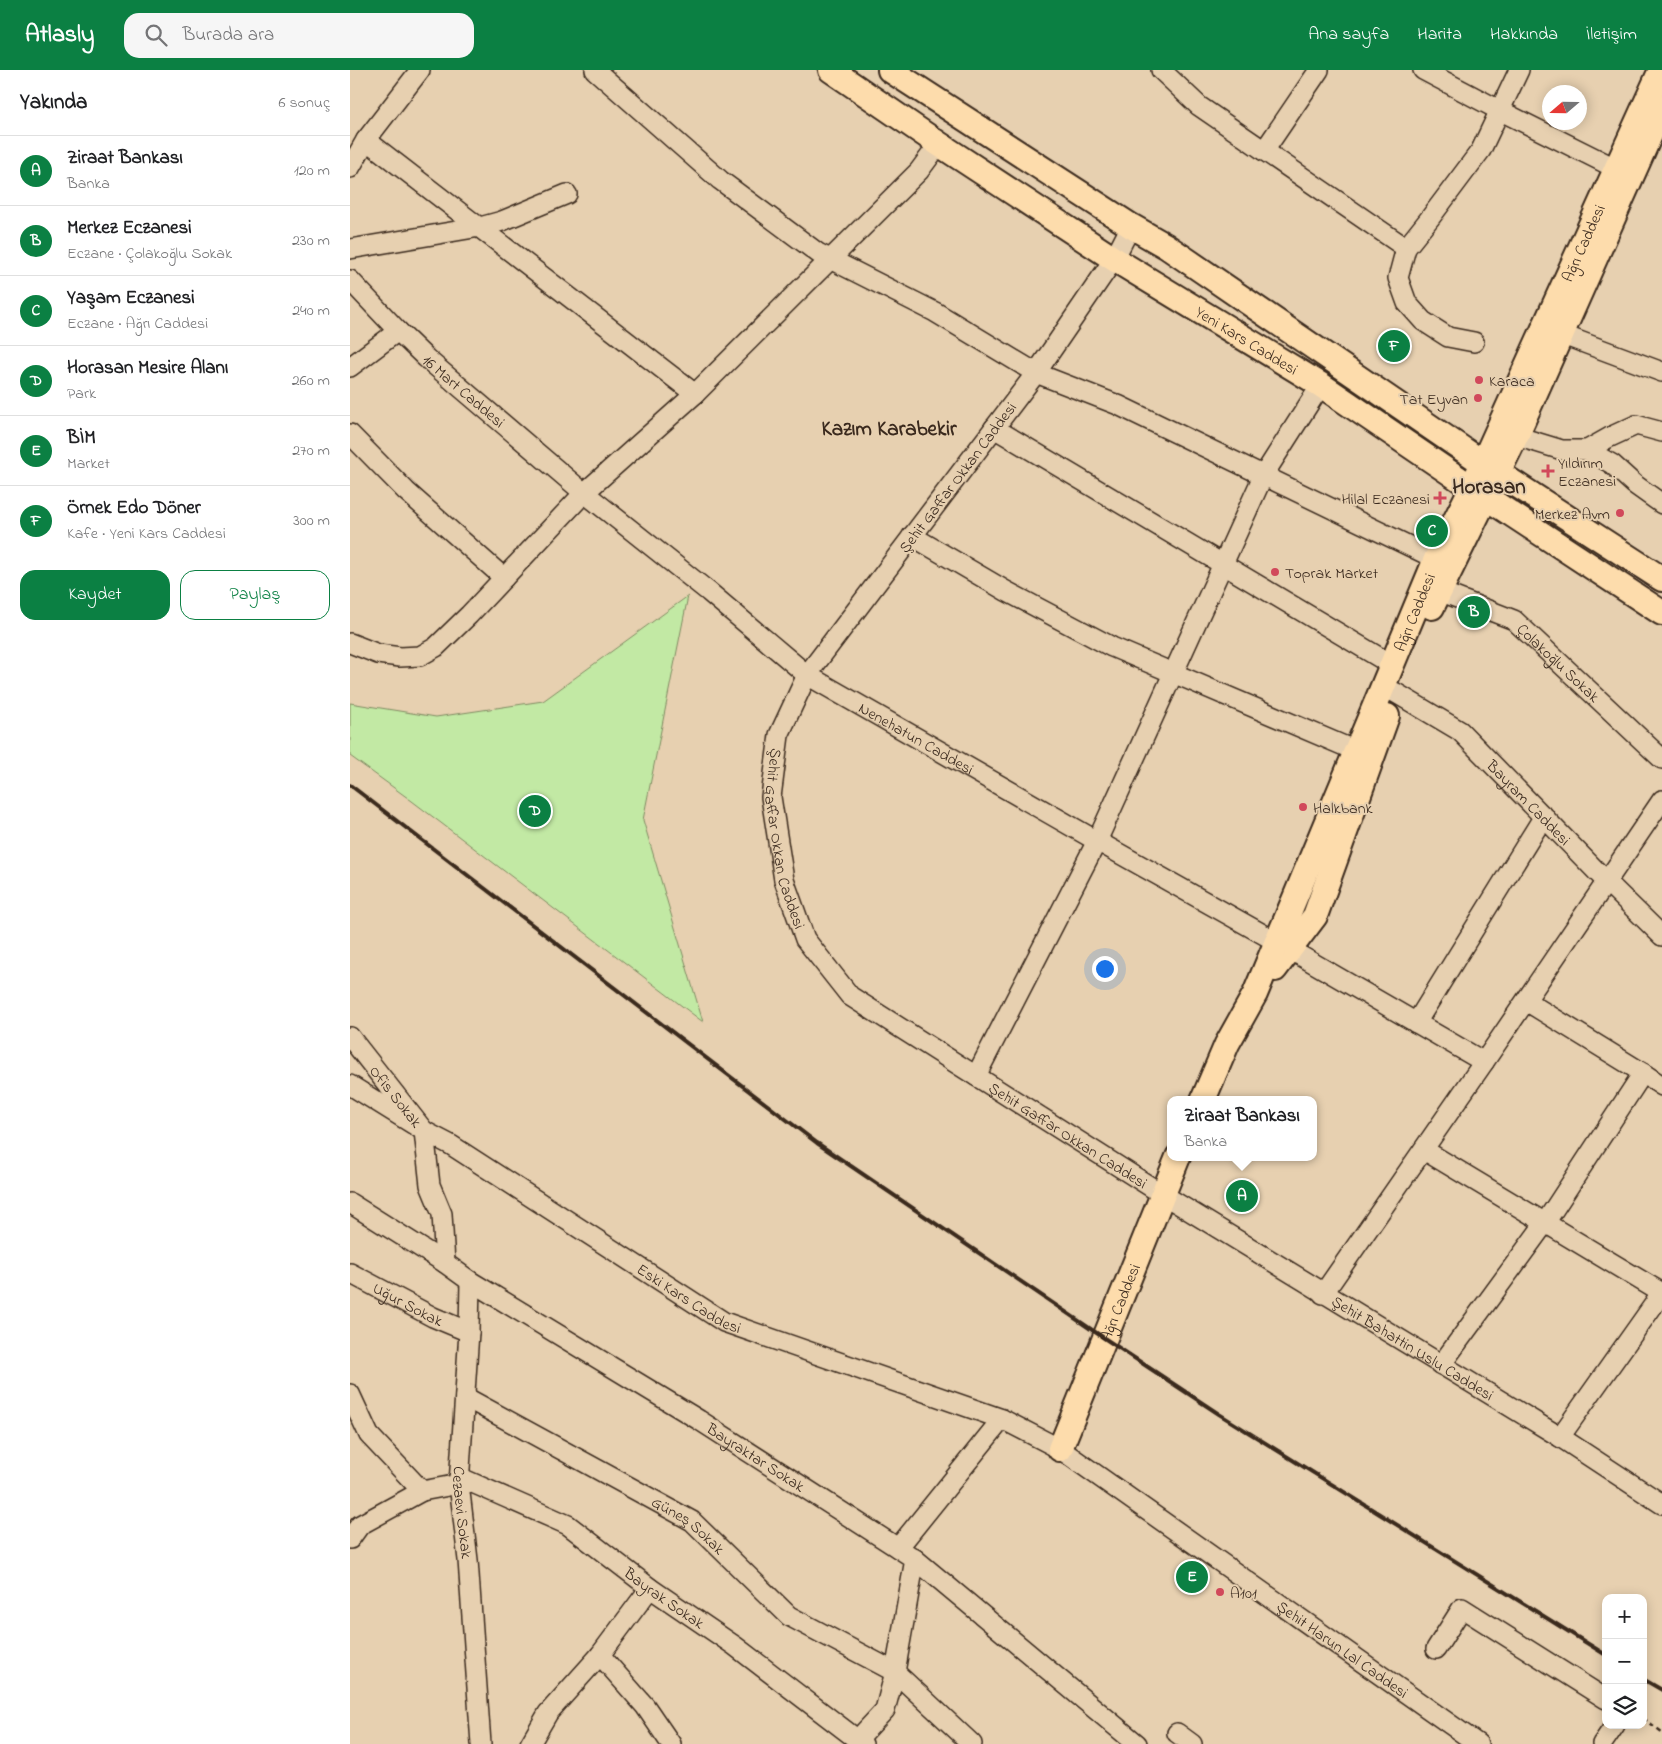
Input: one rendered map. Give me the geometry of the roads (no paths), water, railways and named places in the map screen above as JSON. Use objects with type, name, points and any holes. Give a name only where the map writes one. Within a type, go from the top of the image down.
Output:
[{"type":"main road","name":"Yeni Kars Caddesi","points":[[832,70],[939,144],[1114,259],[1321,385],[1662,613]]},
{"type":"main road","name":"Yeni Kars Caddesi","points":[[890,70],[1131,226],[1166,246],[1491,468],[1662,579]]},
{"type":"main road","name":"Ağrı Caddesi","points":[[1491,468],[1516,436],[1562,335],[1661,70]]},
{"type":"main road","name":"Ağrı Caddesi","points":[[1205,1096],[1227,1044],[1283,946],[1356,751],[1390,682],[1439,591],[1480,492],[1624,172],[1662,108]]},
{"type":"main road","name":"Ağrı Caddesi","points":[[1283,946],[1315,916],[1390,682],[1436,559],[1480,492]]},
{"type":"main road","name":"Ağrı Caddesi","points":[[1060,1449],[1176,1161]]},
{"type":"street","points":[[350,168],[366,140],[420,70]]},
{"type":"street","points":[[595,70],[720,180],[818,253],[934,312],[1036,373],[1118,405],[1436,559]]},
{"type":"street","points":[[1264,151],[1319,70]]},
{"type":"street","points":[[1423,70],[1624,172]]},
{"type":"street","points":[[1474,342],[1448,337],[1423,321],[1407,302],[1398,278],[1406,248],[1481,150],[1519,70]]},
{"type":"street","points":[[1163,71],[1199,106],[1406,248]]},
{"type":"street","points":[[366,140],[695,394]]},
{"type":"street","points":[[350,643],[378,654],[400,657],[420,656],[436,647],[469,615],[584,493],[695,394],[919,171],[939,144]]},
{"type":"street","points":[[350,249],[480,227],[502,221],[567,194]]},
{"type":"street","name":"Şehit Gaffar Okkan Caddesi","points":[[1131,226],[1114,259],[1036,373],[807,675],[779,735],[771,797],[784,880],[805,939],[850,996],[1162,1194]]},
{"type":"street","name":"16 Mart Caddesi","points":[[350,280],[426,358],[584,493]]},
{"type":"street","points":[[350,367],[398,331]]},
{"type":"street","points":[[1562,335],[1662,372]]},
{"type":"street","points":[[976,1076],[1096,841],[1263,476],[1321,385]]},
{"type":"street","points":[[1587,450],[1610,436],[1636,425],[1662,432]]},
{"type":"street","name":"Bayram Caddesi","points":[[994,428],[1223,564],[1460,731],[1662,936]]},
{"type":"street","points":[[350,434],[406,491],[504,578]]},
{"type":"street","points":[[1516,436],[1562,450],[1587,450],[1612,464],[1634,484],[1662,504]]},
{"type":"street","name":"Nenehatun Caddesi","points":[[584,493],[709,592],[807,675],[1484,1062]]},
{"type":"street","points":[[912,536],[1006,591],[1112,647],[1356,751]]},
{"type":"street","name":"Çolakoğlu Sokak","points":[[1439,591],[1514,620],[1662,759]]},
{"type":"street","points":[[1323,1294],[1424,1150],[1662,800]]},
{"type":"street","points":[[1416,1023],[1544,816]]},
{"type":"street","points":[[1526,1001],[1662,1086]]},
{"type":"street","name":"Ofis Sokak","points":[[350,1037],[424,1131]]},
{"type":"street","points":[[1441,1366],[1545,1223],[1643,1073]]},
{"type":"street","name":"Eski Kars Caddesi","points":[[350,1085],[460,1151],[724,1322],[1002,1419],[1060,1449]]},
{"type":"street","points":[[424,1131],[430,1185],[442,1214],[445,1263]]},
{"type":"street","points":[[1424,1150],[1662,1293],[1560,1437]]},
{"type":"street","name":"Şehit Bahattin Uslu Caddesi","points":[[1162,1194],[1441,1366],[1659,1497]]},
{"type":"street","name":"Bayraktar Sokak","points":[[350,1203],[470,1281],[699,1420],[915,1559],[1137,1744]]},
{"type":"street","name":"Uğur Sokak","points":[[350,1273],[433,1317],[470,1332]]},
{"type":"street","name":"Cezaevi Sokak","points":[[470,1281],[470,1332],[459,1480],[468,1560],[481,1744]]},
{"type":"street","points":[[350,1394],[369,1435],[422,1491]]},
{"type":"street","name":"Güneş Sokak","points":[[465,1397],[692,1521],[789,1616],[895,1672],[972,1744]]},
{"type":"street","points":[[898,1548],[1002,1419]]},
{"type":"street","name":"Şehit Harun Lal Caddesi","points":[[1060,1449],[1478,1744]]},
{"type":"street","points":[[350,1539],[360,1525],[422,1491],[459,1480]]},
{"type":"street","name":"Bayrak Sokak","points":[[459,1480],[568,1526],[650,1588],[734,1646],[861,1742]]},
{"type":"street","points":[[861,1742],[884,1710],[895,1672],[915,1559]]},
{"type":"street","points":[[530,1744],[548,1713],[600,1655],[650,1588]]},
{"type":"street","points":[[1436,1649],[1462,1608],[1602,1696]]},
{"type":"street","points":[[600,1655],[645,1706],[671,1744]]},
{"type":"street","points":[[1602,1744],[1612,1729]]},
{"type":"street","points":[[1177,1733],[1192,1744]]},
{"type":"railway","points":[[350,785],[817,1143],[1219,1414],[1602,1653]]},
{"type":"railway","points":[[1647,1681],[1662,1690]]},
{"type":"place","name":"Örnek Edo Döner","points":[[1394,346]]},
{"type":"place","name":"Karaca","points":[[1479,380]]},
{"type":"place","name":"Tat Eyvan","points":[[1478,398]]},
{"type":"place","name":"Yıldırım Eczanesi","points":[[1548,471]]},
{"type":"place","name":"Hilal Eczanesi","points":[[1440,498]]},
{"type":"place","name":"Merkez Avm","points":[[1620,513]]},
{"type":"place","name":"Yaşam Eczanesi","points":[[1432,531]]},
{"type":"place","name":"Toprak Market","points":[[1275,572]]},
{"type":"place","name":"Merkez Eczanesi","points":[[1474,612]]},
{"type":"place","name":"Halkbank","points":[[1303,807]]},
{"type":"place","name":"Horasan Mesire Alanı","points":[[535,811]]},
{"type":"place","name":"Ziraat Bankası","points":[[1242,1196]]},
{"type":"place","name":"BİM","points":[[1192,1577]]},
{"type":"place","name":"A101","points":[[1220,1592]]},
{"type":"district","name":"Kazım Karabekir","points":[[889,428]]},
{"type":"district","name":"Horasan","points":[[1489,486]]}]
